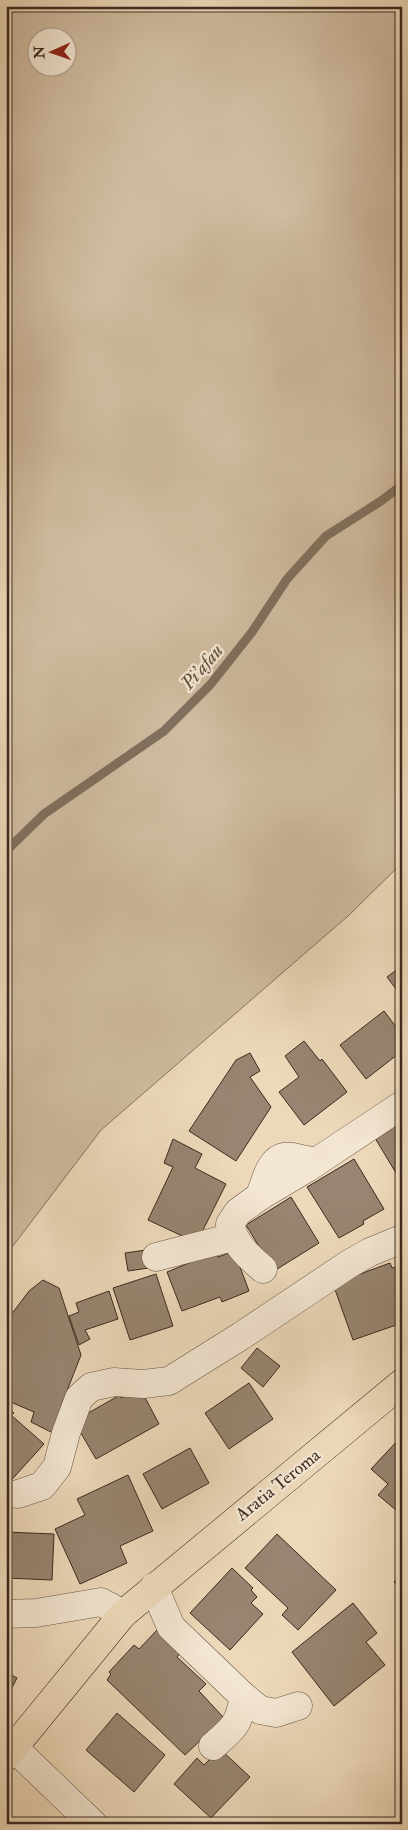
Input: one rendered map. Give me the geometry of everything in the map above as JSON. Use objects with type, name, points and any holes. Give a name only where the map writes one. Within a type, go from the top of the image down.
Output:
[{"type":"main road","name":"Aratia Teroma","points":[[10,1753],[123,1614],[402,1383]]},
{"type":"street","points":[[263,1269],[242,1250],[233,1237],[230,1224],[238,1212],[402,1105]]},
{"type":"street","points":[[156,1257],[233,1237]]},
{"type":"street","points":[[18,1494],[42,1486],[57,1467],[66,1433],[79,1398],[91,1387],[114,1382],[143,1384],[169,1381],[241,1336],[349,1264],[370,1252],[402,1239]]},
{"type":"street","points":[[154,1587],[171,1627],[244,1697],[260,1710],[276,1713],[298,1706]]},
{"type":"street","points":[[6,1614],[36,1613],[101,1602],[123,1614]]},
{"type":"street","points":[[213,1746],[234,1728],[241,1714],[244,1697]]},
{"type":"street","name":"Aratia Teroma","points":[[10,1753],[93,1824]]},
{"type":"shaded area","points":[[6,6],[402,6],[402,863],[348,916],[101,1130],[6,1255]]},
{"type":"building","points":[[402,966],[402,997],[387,977]]},
{"type":"building","points":[[384,1011],[402,1035],[402,1051],[366,1079],[340,1045]]},
{"type":"building","points":[[304,1041],[320,1061],[322,1059],[347,1092],[304,1125],[279,1092],[299,1077],[285,1056]]},
{"type":"building","points":[[250,1053],[260,1071],[250,1077],[271,1107],[236,1161],[189,1131],[236,1060]]},
{"type":"building","points":[[402,1122],[402,1183],[375,1138]]},
{"type":"building","points":[[173,1139],[202,1154],[195,1168],[226,1184],[202,1232],[191,1240],[148,1220],[173,1167],[164,1163]]},
{"type":"building","points":[[354,1159],[384,1209],[363,1221],[364,1224],[339,1238],[307,1187]]},
{"type":"building","points":[[291,1197],[319,1243],[274,1271],[246,1225]]},
{"type":"building","points":[[146,1250],[149,1268],[128,1271],[125,1253]]},
{"type":"building","points":[[234,1251],[249,1291],[222,1302],[220,1297],[182,1311],[167,1272],[216,1252],[218,1257]]},
{"type":"building","points":[[390,1263],[392,1268],[402,1265],[402,1323],[353,1340],[333,1284]]},
{"type":"building","points":[[156,1274],[173,1326],[130,1340],[113,1288]]},
{"type":"building","points":[[43,1280],[59,1288],[81,1355],[61,1406],[57,1435],[31,1422],[34,1412],[6,1400],[6,1315],[11,1315],[29,1291]]},
{"type":"building","points":[[109,1291],[118,1319],[85,1330],[90,1339],[79,1345],[69,1316],[79,1312],[76,1303]]},
{"type":"building","points":[[257,1348],[280,1366],[263,1387],[241,1368]]},
{"type":"building","points":[[249,1383],[273,1419],[229,1449],[205,1413]]},
{"type":"building","points":[[140,1388],[159,1424],[96,1459],[74,1421],[120,1395],[121,1398]]},
{"type":"building","points":[[6,1406],[14,1413],[11,1415],[44,1444],[6,1486]]},
{"type":"building","points":[[400,1438],[402,1440],[402,1515],[378,1495],[388,1484],[371,1469]]},
{"type":"building","points":[[190,1448],[209,1483],[162,1509],[143,1474]]},
{"type":"building","points":[[128,1475],[153,1531],[120,1546],[127,1563],[80,1584],[55,1529],[85,1515],[77,1499]]},
{"type":"building","points":[[6,1532],[54,1534],[52,1580],[6,1578]]},
{"type":"building","points":[[277,1534],[336,1590],[298,1630],[282,1615],[288,1608],[245,1568]]},
{"type":"building","points":[[232,1568],[253,1588],[251,1590],[257,1597],[251,1603],[263,1614],[230,1650],[190,1613]]},
{"type":"building","points":[[402,1573],[402,1589],[394,1582]]},
{"type":"building","points":[[353,1603],[377,1633],[366,1642],[385,1665],[334,1706],[292,1652]]},
{"type":"building","points":[[158,1629],[181,1652],[177,1657],[206,1684],[199,1691],[224,1718],[185,1755],[107,1680],[111,1674],[109,1672],[134,1645],[139,1649]]},
{"type":"building","points":[[6,1672],[17,1678],[6,1699]]},
{"type":"building","points":[[117,1713],[165,1755],[134,1792],[86,1750]]},
{"type":"building","points":[[220,1749],[250,1777],[211,1818],[174,1784],[197,1758],[204,1765]]},
{"type":"waterway","name":"Pi'afau","points":[[6,851],[44,814],[164,731],[210,685],[252,632],[287,579],[326,536],[381,501],[402,485]]}]
